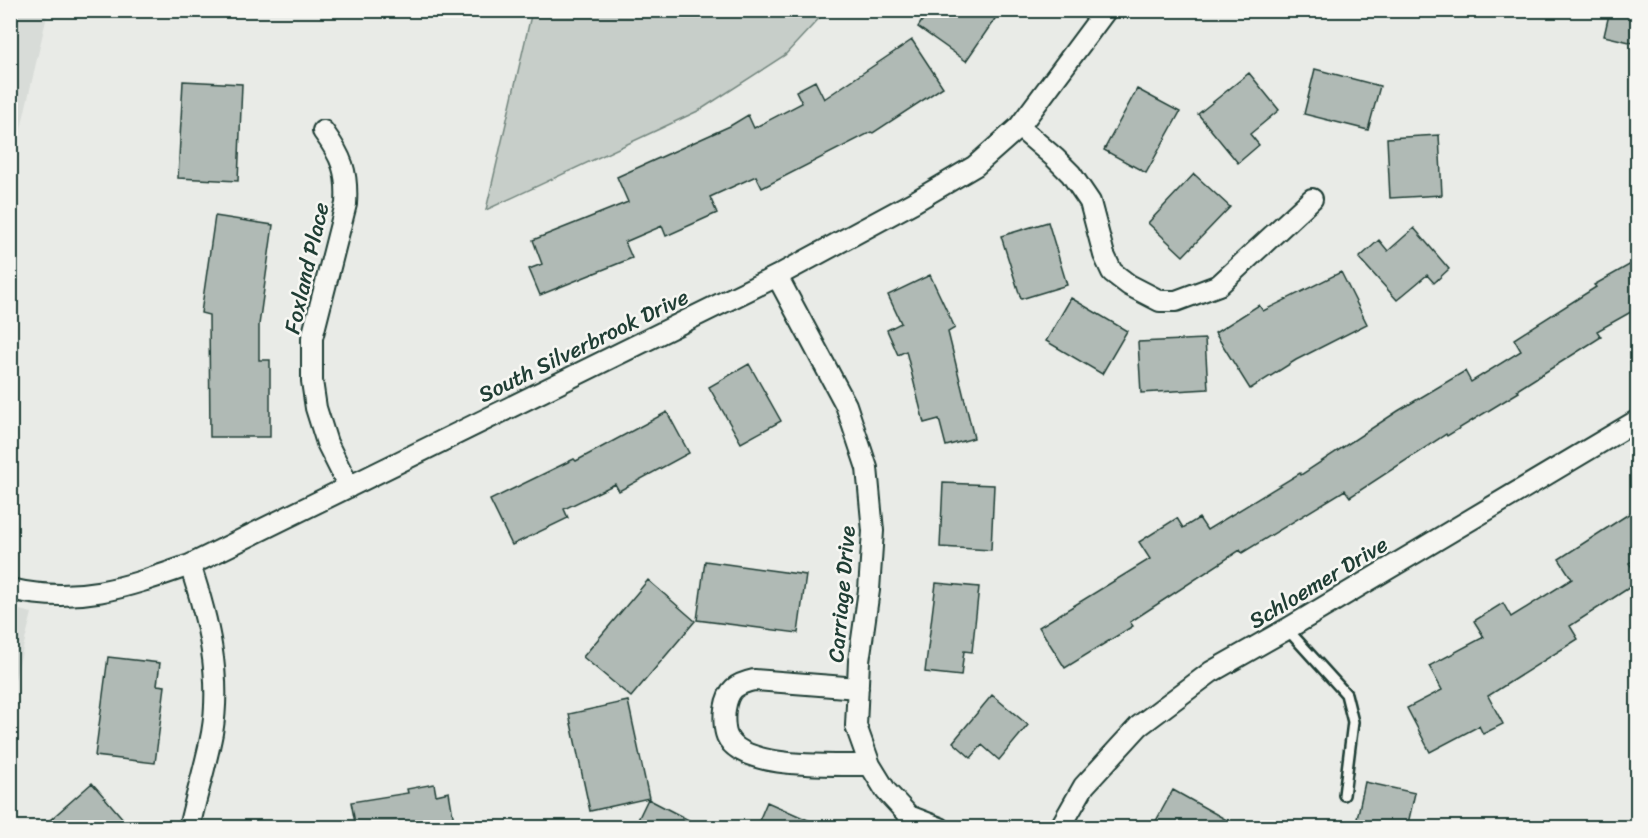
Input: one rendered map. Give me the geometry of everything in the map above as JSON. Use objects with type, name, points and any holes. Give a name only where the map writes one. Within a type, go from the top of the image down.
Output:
[{"type":"street","name":"South Silverbrook Drive","points":[[10,589],[52,595],[84,595],[140,582],[190,565],[777,276],[914,202],[975,166],[1019,127],[1106,10]]},
{"type":"street","points":[[1019,127],[1071,174],[1090,202],[1104,255],[1112,272],[1129,285],[1160,301],[1176,301],[1219,285],[1312,198]]},
{"type":"street","name":"Foxland Place","points":[[323,131],[335,147],[343,164],[347,193],[312,338],[312,381],[316,408],[327,443],[349,487]]},
{"type":"street","name":"Carriage Drive","points":[[777,276],[846,405],[867,468],[873,531],[869,590],[859,661],[856,726],[870,765],[886,791],[909,816],[940,828]]},
{"type":"street","name":"Schloemer Drive","points":[[1060,828],[1084,786],[1139,726],[1211,672],[1638,420]]},
{"type":"street","points":[[189,828],[212,732],[215,694],[213,657],[206,613],[190,565]]},
{"type":"street","points":[[858,688],[754,680],[737,684],[727,697],[724,715],[727,737],[741,750],[757,758],[777,762],[870,765]]},
{"type":"lane","points":[[1287,629],[1346,694],[1353,722],[1344,795]]},
{"type":"shaded area","points":[[532,10],[826,11],[785,55],[700,110],[486,210]]},
{"type":"shaded area","points":[[10,11],[48,11],[11,172]]},
{"type":"shaded area","points":[[10,608],[32,613],[11,695]]},
{"type":"building","points":[[929,10],[1001,10],[966,61],[918,27]]},
{"type":"building","points":[[1610,10],[1638,10],[1638,44],[1604,36]]},
{"type":"building","points":[[912,40],[943,87],[873,133],[762,188],[756,176],[710,197],[717,213],[666,236],[662,226],[625,242],[632,258],[540,295],[529,269],[542,264],[533,240],[628,202],[617,177],[730,126],[748,115],[754,128],[802,103],[796,91],[815,81],[824,99]]},
{"type":"building","points":[[1315,69],[1380,86],[1368,130],[1304,114]]},
{"type":"building","points":[[1249,73],[1279,110],[1250,134],[1259,145],[1238,163],[1198,114]]},
{"type":"building","points":[[183,81],[242,84],[238,181],[178,178]]},
{"type":"building","points":[[1137,89],[1180,112],[1146,173],[1104,150]]},
{"type":"building","points":[[1439,135],[1442,195],[1390,198],[1387,138]]},
{"type":"building","points":[[1194,174],[1230,207],[1183,256],[1148,223]]},
{"type":"building","points":[[215,216],[273,225],[259,325],[259,360],[270,360],[270,437],[210,437],[209,315],[201,313]]},
{"type":"building","points":[[1048,222],[1067,285],[1021,299],[1001,236]]},
{"type":"building","points":[[1414,228],[1449,269],[1434,283],[1427,275],[1397,300],[1359,258],[1379,240],[1388,251]]},
{"type":"building","points":[[1638,260],[1638,308],[1597,331],[1601,337],[1517,390],[1519,392],[1447,436],[1446,434],[1350,497],[1345,490],[1242,553],[1240,550],[1130,622],[1133,626],[1065,668],[1039,627],[1150,559],[1139,542],[1177,518],[1183,528],[1199,518],[1207,530],[1300,473],[1301,475],[1398,411],[1465,371],[1471,382],[1521,351],[1514,339],[1596,287],[1594,285]]},
{"type":"building","points":[[1341,272],[1367,324],[1296,360],[1250,389],[1215,333],[1259,305],[1263,311]]},
{"type":"building","points":[[930,275],[955,328],[948,332],[974,438],[946,446],[939,419],[924,423],[906,351],[898,355],[887,330],[901,323],[888,295]]},
{"type":"building","points":[[1071,298],[1127,331],[1102,374],[1046,341]]},
{"type":"building","points":[[1205,339],[1208,389],[1141,393],[1138,342]]},
{"type":"building","points":[[749,364],[781,421],[741,443],[709,387]]},
{"type":"building","points":[[667,412],[689,453],[619,491],[615,484],[564,509],[568,518],[512,545],[490,500],[574,459],[576,461]]},
{"type":"building","points":[[943,483],[994,485],[991,550],[940,547]]},
{"type":"building","points":[[1638,508],[1638,558],[1629,563],[1638,576],[1638,582],[1570,626],[1578,639],[1488,696],[1503,724],[1483,734],[1479,726],[1430,752],[1407,708],[1442,690],[1429,666],[1484,637],[1474,621],[1503,603],[1511,617],[1572,579],[1559,559]]},
{"type":"building","points":[[705,561],[806,575],[798,633],[697,620]]},
{"type":"building","points":[[648,580],[695,621],[631,697],[583,657]]},
{"type":"building","points":[[936,583],[979,587],[972,652],[964,651],[961,676],[925,672]]},
{"type":"building","points":[[108,657],[160,663],[157,685],[165,686],[155,763],[95,756]]},
{"type":"building","points":[[992,695],[1028,725],[999,760],[982,745],[971,758],[953,742]]},
{"type":"building","points":[[628,701],[649,798],[590,811],[569,714]]},
{"type":"building","points":[[1365,782],[1415,793],[1407,828],[1355,828]]},
{"type":"building","points":[[92,783],[131,828],[41,828]]},
{"type":"building","points":[[434,784],[436,795],[449,792],[455,828],[356,828],[351,802],[408,793],[407,789]]},
{"type":"building","points":[[1173,790],[1241,828],[1152,828]]},
{"type":"building","points":[[648,799],[704,828],[634,828]]},
{"type":"building","points":[[767,802],[826,828],[756,828]]}]
